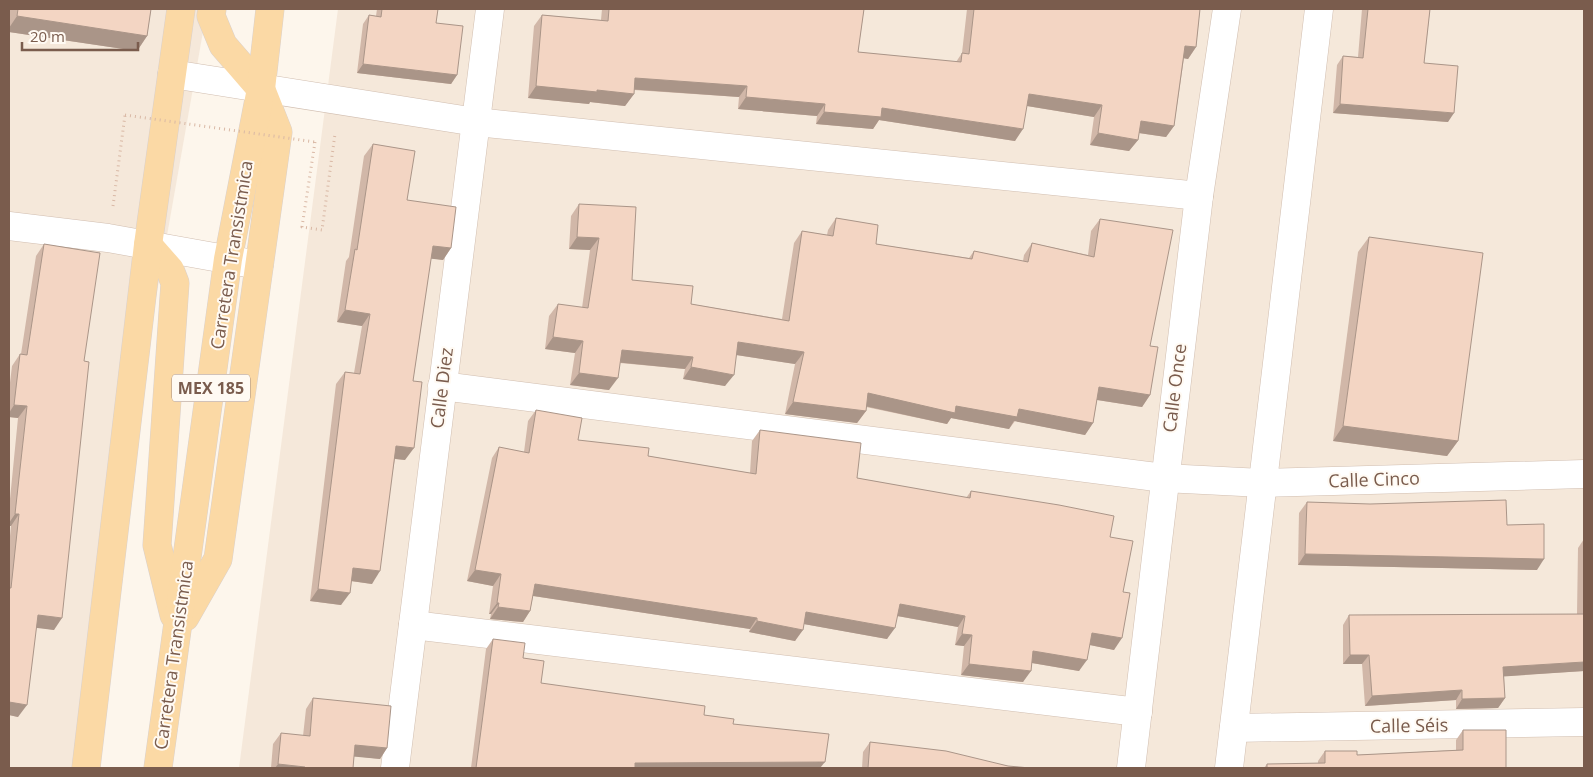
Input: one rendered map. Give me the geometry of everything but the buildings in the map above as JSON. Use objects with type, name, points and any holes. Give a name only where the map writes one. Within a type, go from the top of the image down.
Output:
[{"type":"main road","points":[[86,768],[148,245],[181,9]]},
{"type":"main road","points":[[178,629],[218,559],[278,132],[261,89],[223,45],[212,16],[212,9]]},
{"type":"main road","name":"Carretera Transistmica","points":[[158,768],[228,259],[261,89],[270,9]]},
{"type":"main road","points":[[148,245],[170,270],[175,283],[157,545],[178,629]]},
{"type":"street","name":"Calle Diez","points":[[395,768],[490,9]]},
{"type":"street","name":"Calle Once","points":[[1131,768],[1199,196],[1227,9]]},
{"type":"street","points":[[1229,768],[1319,9]]},
{"type":"street","points":[[172,74],[476,122],[1199,196]]},
{"type":"street","points":[[9,226],[108,238],[259,266]]},
{"type":"street","name":"Calle Cinco","points":[[442,386],[1164,478],[1262,483],[1584,474]]},
{"type":"street","points":[[413,625],[1138,712]]},
{"type":"street","name":"Calle Séis","points":[[1234,728],[1584,722]]},
{"type":"path","points":[[108,238],[125,115],[315,142],[302,227],[322,230],[339,101]]},
{"type":"shaded area","points":[[9,9],[207,9],[73,768],[9,768]]},
{"type":"shaded area","points":[[338,9],[1584,9],[1584,768],[239,768]]}]
